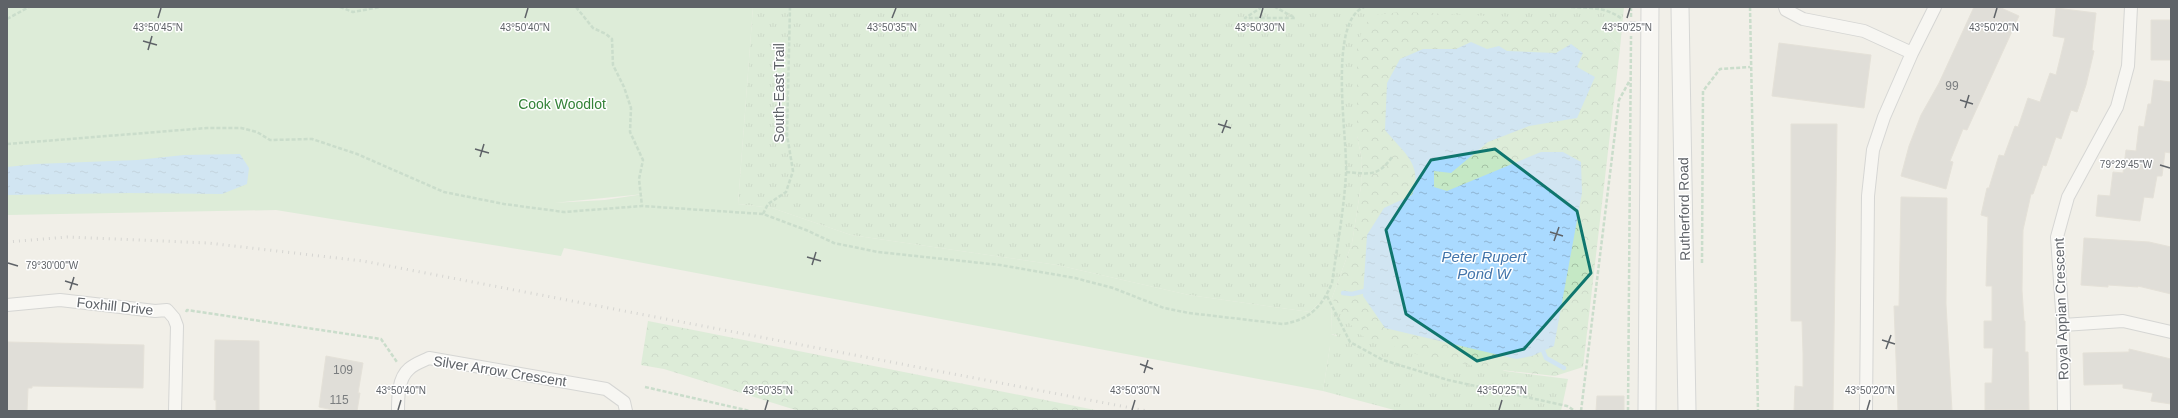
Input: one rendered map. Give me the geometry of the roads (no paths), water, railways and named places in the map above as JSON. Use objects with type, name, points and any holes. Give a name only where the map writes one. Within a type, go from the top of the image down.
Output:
[{"type":"main road","points":[[1647,411],[1650,7]]},
{"type":"main road","name":"Rutherford Road","points":[[1680,7],[1687,411]]},
{"type":"street","points":[[1785,7],[1786,10],[1803,19],[1864,31],[1912,53]]},
{"type":"street","points":[[1866,411],[1868,196],[1873,150],[1884,117],[1912,53],[1935,7]]},
{"type":"street","name":"Royal Appian Crescent","points":[[2064,411],[2063,325],[2057,236],[2068,197],[2117,107],[2128,66],[2132,7]]},
{"type":"street","name":"Foxhill Drive","points":[[7,305],[60,300],[154,311],[167,310],[174,318],[177,326],[175,411]]},
{"type":"street","points":[[2063,325],[2123,321],[2171,332]]},
{"type":"street","name":"Silver Arrow Crescent","points":[[398,411],[399,390],[405,374],[409,369],[429,358],[606,389],[624,402],[626,411]]},
{"type":"lane","points":[[1631,25],[1650,28]]},
{"type":"water","name":"Peter Rupert Pond W","points":[[1471,42],[1487,49],[1499,46],[1507,51],[1556,53],[1571,44],[1583,53],[1577,67],[1595,77],[1577,118],[1529,126],[1488,142],[1451,173],[1434,171],[1434,187],[1447,191],[1541,152],[1563,152],[1581,162],[1582,193],[1554,346],[1532,356],[1516,359],[1385,328],[1363,296],[1367,235],[1384,208],[1412,195],[1415,184],[1415,175],[1410,160],[1405,152],[1385,130],[1387,83],[1400,59],[1423,49],[1456,49]]},
{"type":"water","points":[[240,154],[249,168],[247,184],[222,194],[130,193],[7,195],[7,167],[36,164],[137,160],[184,155]]},
{"type":"waterway","points":[[1343,293],[1352,294],[1369,290]]},
{"type":"waterway","points":[[1541,346],[1546,358],[1564,368]]},
{"type":"railway","points":[[7,242],[67,237],[208,243],[363,261],[1147,411]]},
{"type":"park label","name":"Cook Woodlot","points":[[562,104]]}]
